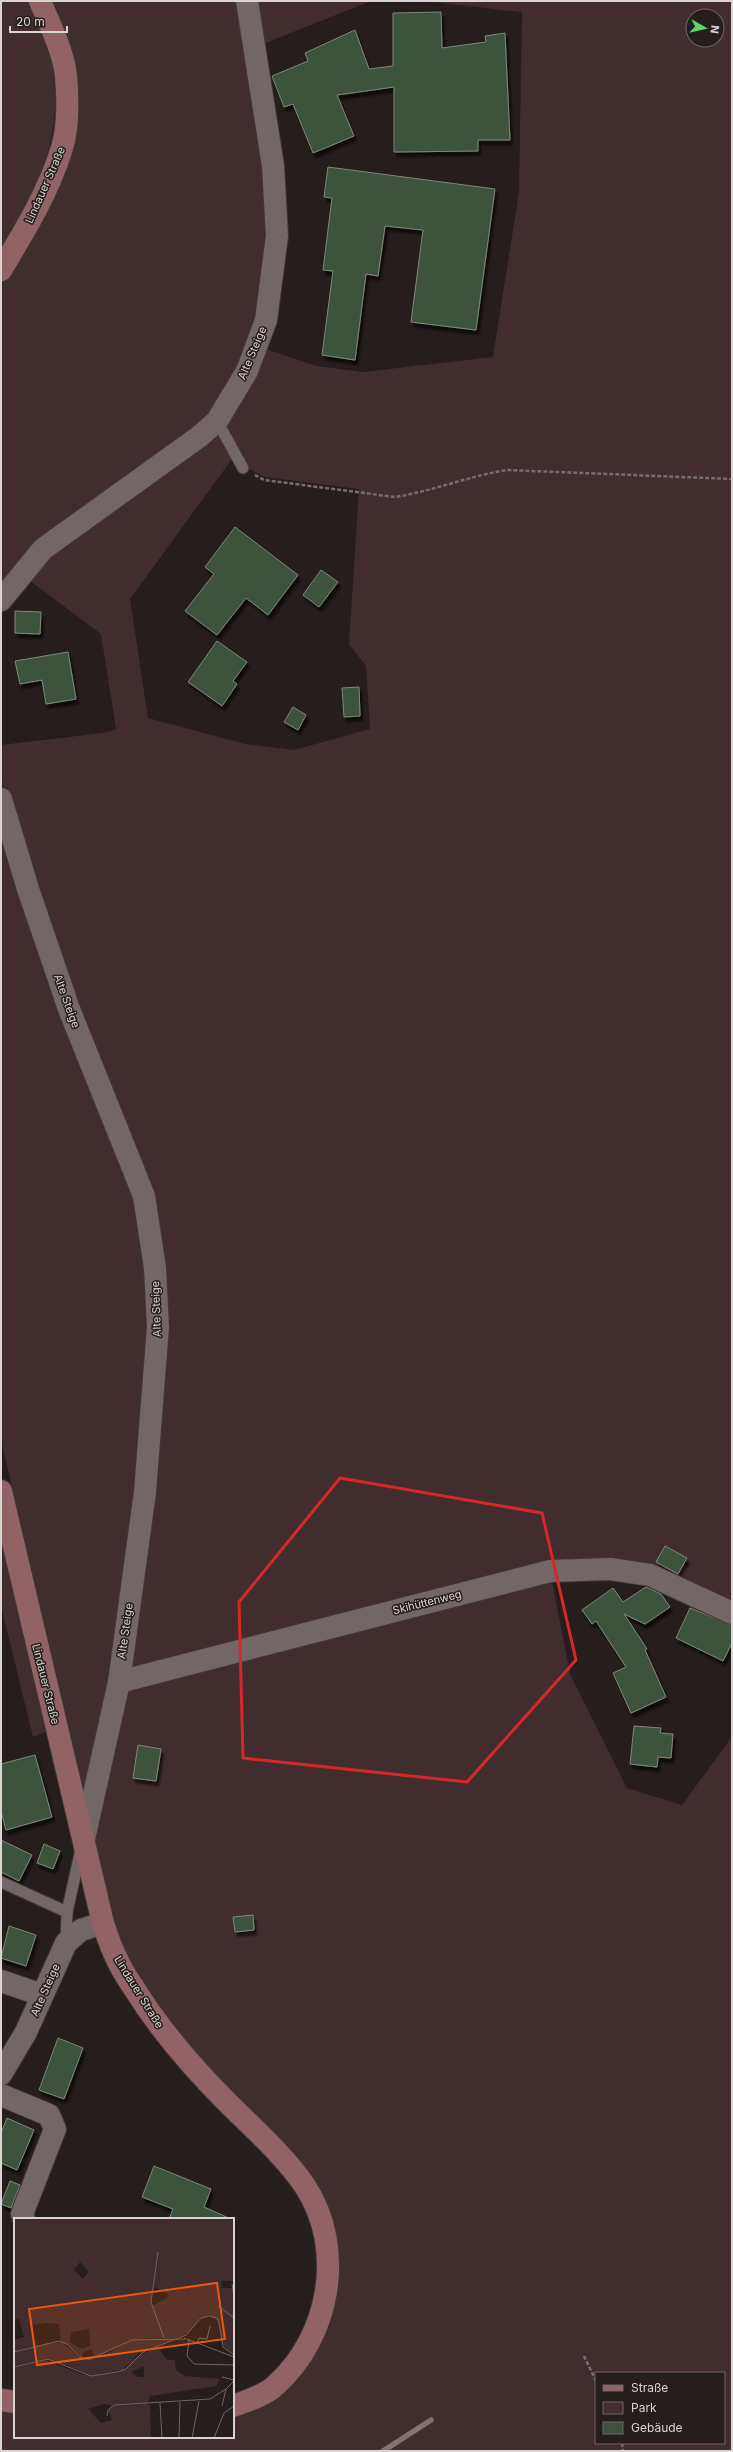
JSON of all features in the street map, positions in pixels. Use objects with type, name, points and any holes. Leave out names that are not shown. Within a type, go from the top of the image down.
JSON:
[{"type":"main road","name":"Lindauer Straße","points":[[1,270],[24,230],[49,181],[63,148],[68,112],[66,74],[56,40],[40,1]]},
{"type":"main road","name":"Lindauer Straße","points":[[1,1491],[103,1923],[117,1960],[155,2022],[198,2073],[280,2155],[306,2187],[321,2222],[329,2258],[326,2297],[316,2330],[300,2359],[275,2386],[234,2406]]},
{"type":"main road","points":[[1,2400],[14,2402]]},
{"type":"street","name":"Alte Steige","points":[[1,600],[43,549],[143,478],[200,436],[217,421],[247,371],[266,320],[277,236],[273,166],[263,114],[247,1]]},
{"type":"street","name":"Alte Steige","points":[[1,799],[28,889],[69,1009],[144,1196],[155,1268],[158,1327],[145,1484],[118,1682],[84,1839]]},
{"type":"street","name":"Skihüttenweg","points":[[118,1682],[550,1571],[610,1569],[650,1574],[732,1613]]},
{"type":"street","name":"Alte Steige","points":[[1,2074],[26,2032],[66,1943],[81,1930],[103,1923]]},
{"type":"street","points":[[1,1981],[42,1995]]},
{"type":"street","points":[[1,2095],[49,2115],[55,2128],[22,2214],[24,2218]]},
{"type":"lane","points":[[217,421],[243,468]]},
{"type":"lane","points":[[66,1943],[67,1912],[84,1839]]},
{"type":"lane","points":[[1,1882],[67,1912]]},
{"type":"path","points":[[243,468],[264,480],[395,497],[414,494],[485,474],[507,470],[732,479]]},
{"type":"path","points":[[584,2356],[595,2379]]},
{"type":"highlighted area","points":[[340,1478],[542,1513],[576,1660],[467,1782],[243,1758],[239,1602]]},
{"type":"green space","points":[[1,1],[31,1],[48,47],[54,77],[55,104],[53,130],[47,155],[27,203],[1,254]]},
{"type":"green space","points":[[53,1],[243,1],[268,166],[263,318],[213,416],[1,592],[1,285],[57,190],[73,151],[79,111],[77,72],[68,37]]},
{"type":"green space","points":[[252,1],[371,1],[258,46]]},
{"type":"green space","points":[[424,1],[732,1],[732,1617],[651,1578],[551,1575],[570,1674],[627,1788],[682,1805],[732,1737],[732,2451],[1,2451],[1,2408],[14,2410],[14,2438],[234,2438],[234,2412],[307,2364],[330,2220],[314,2179],[303,2164],[204,2066],[162,2016],[126,1956],[113,1919],[92,1834],[123,1685],[159,1268],[32,885],[1,779],[1,745],[103,733],[116,729],[101,634],[25,577],[216,429],[232,459],[130,599],[148,718],[245,744],[294,750],[370,729],[366,666],[349,644],[359,489],[264,477],[244,466],[221,422],[260,347],[316,366],[363,372],[493,357],[519,192],[522,12]]},
{"type":"green space","points":[[1,813],[139,1198],[152,1269],[140,1492],[87,1804],[1,1440]]},
{"type":"green space","points":[[1,1529],[51,1730],[33,1737],[1,1606]]},
{"type":"building","points":[[441,12],[442,48],[486,42],[485,36],[505,33],[510,140],[478,140],[478,151],[394,152],[394,87],[337,95],[354,136],[313,153],[293,104],[284,107],[272,76],[308,61],[305,53],[355,30],[369,69],[393,66],[393,13]]},
{"type":"building","points":[[328,167],[495,189],[476,330],[411,322],[423,230],[385,226],[378,276],[366,274],[355,360],[322,355],[333,271],[323,270],[332,198],[324,197]]},
{"type":"building","points":[[235,527],[298,575],[268,615],[246,598],[217,635],[185,611],[214,574],[205,567]]},
{"type":"building","points":[[321,570],[338,582],[319,607],[303,595]]},
{"type":"building","points":[[15,611],[41,612],[40,634],[15,633]]},
{"type":"building","points":[[217,641],[247,662],[233,681],[237,684],[222,706],[188,682]]},
{"type":"building","points":[[68,652],[76,699],[46,704],[42,680],[20,684],[15,661]]},
{"type":"building","points":[[359,687],[360,716],[344,717],[342,688]]},
{"type":"building","points":[[293,707],[306,715],[298,730],[284,722]]},
{"type":"building","points":[[665,1546],[687,1558],[678,1574],[656,1562]]},
{"type":"building","points":[[646,1587],[661,1594],[670,1607],[645,1624],[624,1614],[647,1649],[645,1650],[666,1697],[631,1713],[613,1673],[626,1667],[596,1621],[592,1624],[582,1610],[613,1588],[623,1602]]},
{"type":"building","points":[[690,1608],[732,1625],[732,1643],[723,1661],[676,1638]]},
{"type":"building","points":[[634,1726],[661,1728],[660,1733],[673,1734],[671,1758],[658,1757],[657,1767],[630,1764]]},
{"type":"building","points":[[138,1745],[161,1749],[156,1781],[133,1778]]},
{"type":"building","points":[[35,1755],[52,1817],[6,1830],[1,1811],[1,1764]]},
{"type":"building","points":[[1,1840],[32,1855],[19,1881],[1,1872]]},
{"type":"building","points":[[44,1844],[60,1851],[53,1869],[37,1863]]},
{"type":"building","points":[[253,1915],[254,1930],[235,1932],[233,1917]]},
{"type":"building","points":[[9,1926],[36,1935],[26,1966],[1,1958]]},
{"type":"building","points":[[58,2038],[83,2048],[64,2099],[39,2090]]},
{"type":"building","points":[[7,2118],[34,2130],[17,2170],[1,2163],[1,2133]]},
{"type":"building","points":[[154,2166],[211,2189],[204,2207],[229,2218],[169,2218],[173,2209],[142,2197]]},
{"type":"building","points":[[10,2181],[20,2185],[11,2208],[1,2204]]},
{"type":"waterway","points":[[383,2451],[431,2420]]}]
